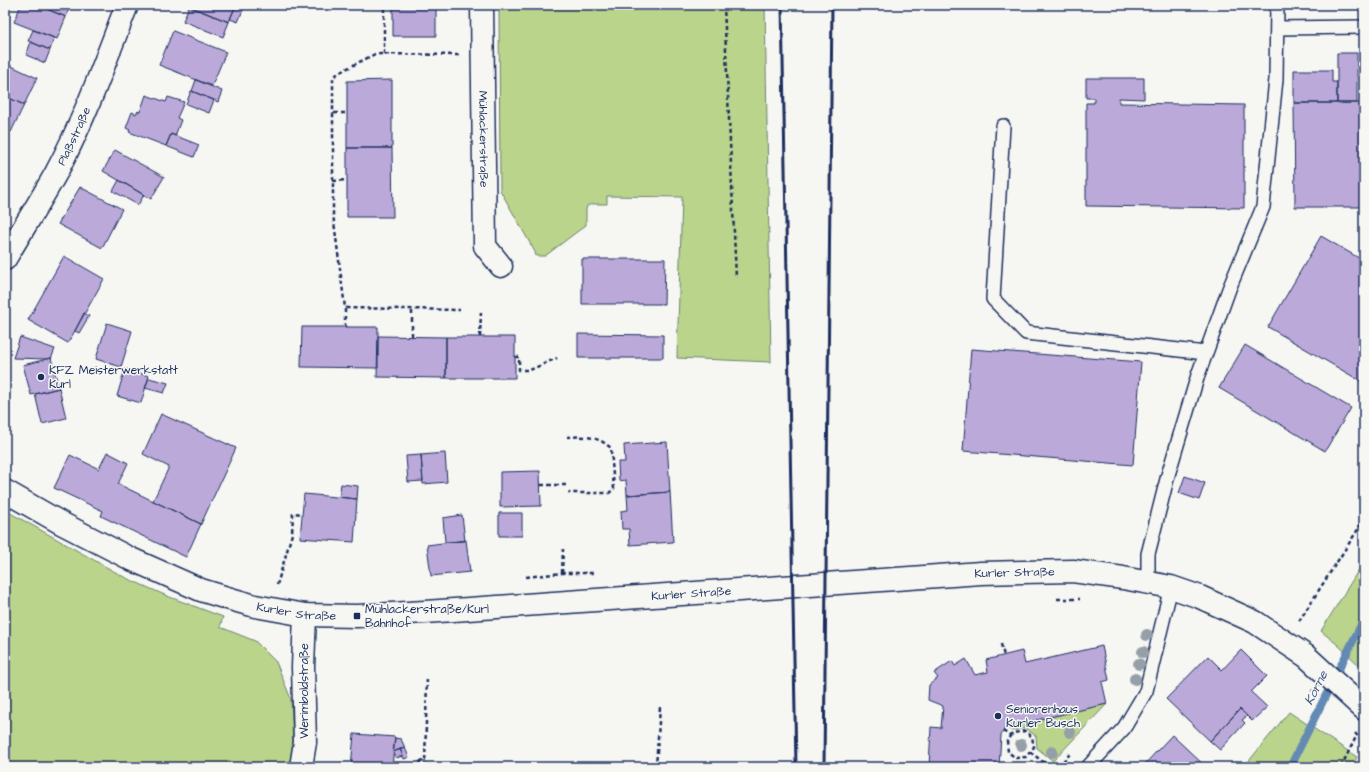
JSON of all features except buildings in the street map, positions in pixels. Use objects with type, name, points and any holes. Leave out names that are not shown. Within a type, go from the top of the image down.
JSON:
[{"type":"main road","name":"Plaßstraße","points":[[5,259],[56,172],[75,134],[91,98],[127,5]]},
{"type":"main road","name":"Mühlackerstraße","points":[[482,5],[485,246],[501,266]]},
{"type":"main road","name":"Kurler Straße","points":[[5,491],[60,523],[130,559],[201,590],[255,606],[305,615],[357,616],[425,612],[980,573],[1073,571],[1148,582],[1171,587],[1200,597],[1255,622],[1306,656],[1363,709]]},
{"type":"main road","name":"Werimboldstraße","points":[[301,767],[305,742],[303,667],[305,615]]},
{"type":"lane","points":[[1148,582],[1148,554],[1168,475],[1198,375],[1228,289],[1263,207],[1276,79],[1277,5]]},
{"type":"lane","points":[[1277,28],[1364,27]]},
{"type":"lane","points":[[1003,126],[993,299],[1026,333],[1206,353]]},
{"type":"lane","points":[[1088,767],[1124,728],[1146,691],[1171,587]]},
{"type":"path","points":[[384,5],[384,54]]},
{"type":"path","points":[[724,5],[736,278]]},
{"type":"path","points":[[345,327],[345,308],[333,214],[334,78],[338,73],[375,54],[461,55]]},
{"type":"path","points":[[334,113],[347,113]]},
{"type":"path","points":[[333,181],[347,180]]},
{"type":"path","points":[[345,308],[460,310]]},
{"type":"path","points":[[412,309],[412,336]]},
{"type":"path","points":[[480,337],[481,311]]},
{"type":"path","points":[[515,357],[519,357],[519,370],[530,370],[557,358]]},
{"type":"path","points":[[567,437],[592,437],[605,443],[611,448],[614,490],[609,493],[568,493]]},
{"type":"path","points":[[613,472],[618,471]]},
{"type":"path","points":[[541,485],[568,485]]},
{"type":"path","points":[[276,587],[292,534],[294,513],[302,514]]},
{"type":"path","points":[[1285,642],[1364,520]]},
{"type":"path","points":[[562,574],[563,549]]},
{"type":"path","points":[[1001,644],[1004,656]]},
{"type":"path","points":[[425,767],[427,676]]},
{"type":"path","points":[[656,767],[660,707]]},
{"type":"path","points":[[1352,729],[1364,743]]},
{"type":"path","points":[[1003,731],[1010,736]]},
{"type":"path","points":[[1025,731],[1032,737],[1034,747],[1026,757],[1016,758],[1008,752],[1007,741],[1010,736],[1014,733],[1025,731]]},
{"type":"path","points":[[1341,767],[1357,735]]},
{"type":"path","points":[[1058,767],[1074,750]]},
{"type":"path","points":[[1030,752],[1050,767]]},
{"type":"path","points":[[414,767],[425,758]]},
{"type":"path","points":[[1041,767],[1043,762]]},
{"type":"green space","points":[[499,5],[765,5],[771,362],[677,358],[682,197],[607,196],[607,204],[592,204],[587,206],[586,225],[545,256],[536,256],[500,190]]},
{"type":"green space","points":[[5,510],[124,577],[167,596],[223,617],[220,627],[255,641],[276,662],[291,699],[293,745],[289,767],[5,767]]},
{"type":"green space","points":[[1364,561],[1364,670],[1321,631]]},
{"type":"green space","points":[[1107,704],[1053,761],[1037,748],[1036,736],[1025,728],[1012,731],[1006,727]]},
{"type":"green space","points":[[1289,712],[1357,757],[1352,767],[1244,767]]},
{"type":"waterway","name":"Körne","points":[[1290,767],[1364,619]]},
{"type":"railway","points":[[782,5],[796,767]]},
{"type":"railway","points":[[824,767],[832,5]]},
{"type":"place","name":"KFZ Meisterwerkstatt Kurl","points":[[41,377]]},
{"type":"place","name":"Mühlackerstraße/Kurl Bahnhof","points":[[357,616]]},
{"type":"place","name":"Seniorenhaus Kurler Busch","points":[[998,716]]}]
